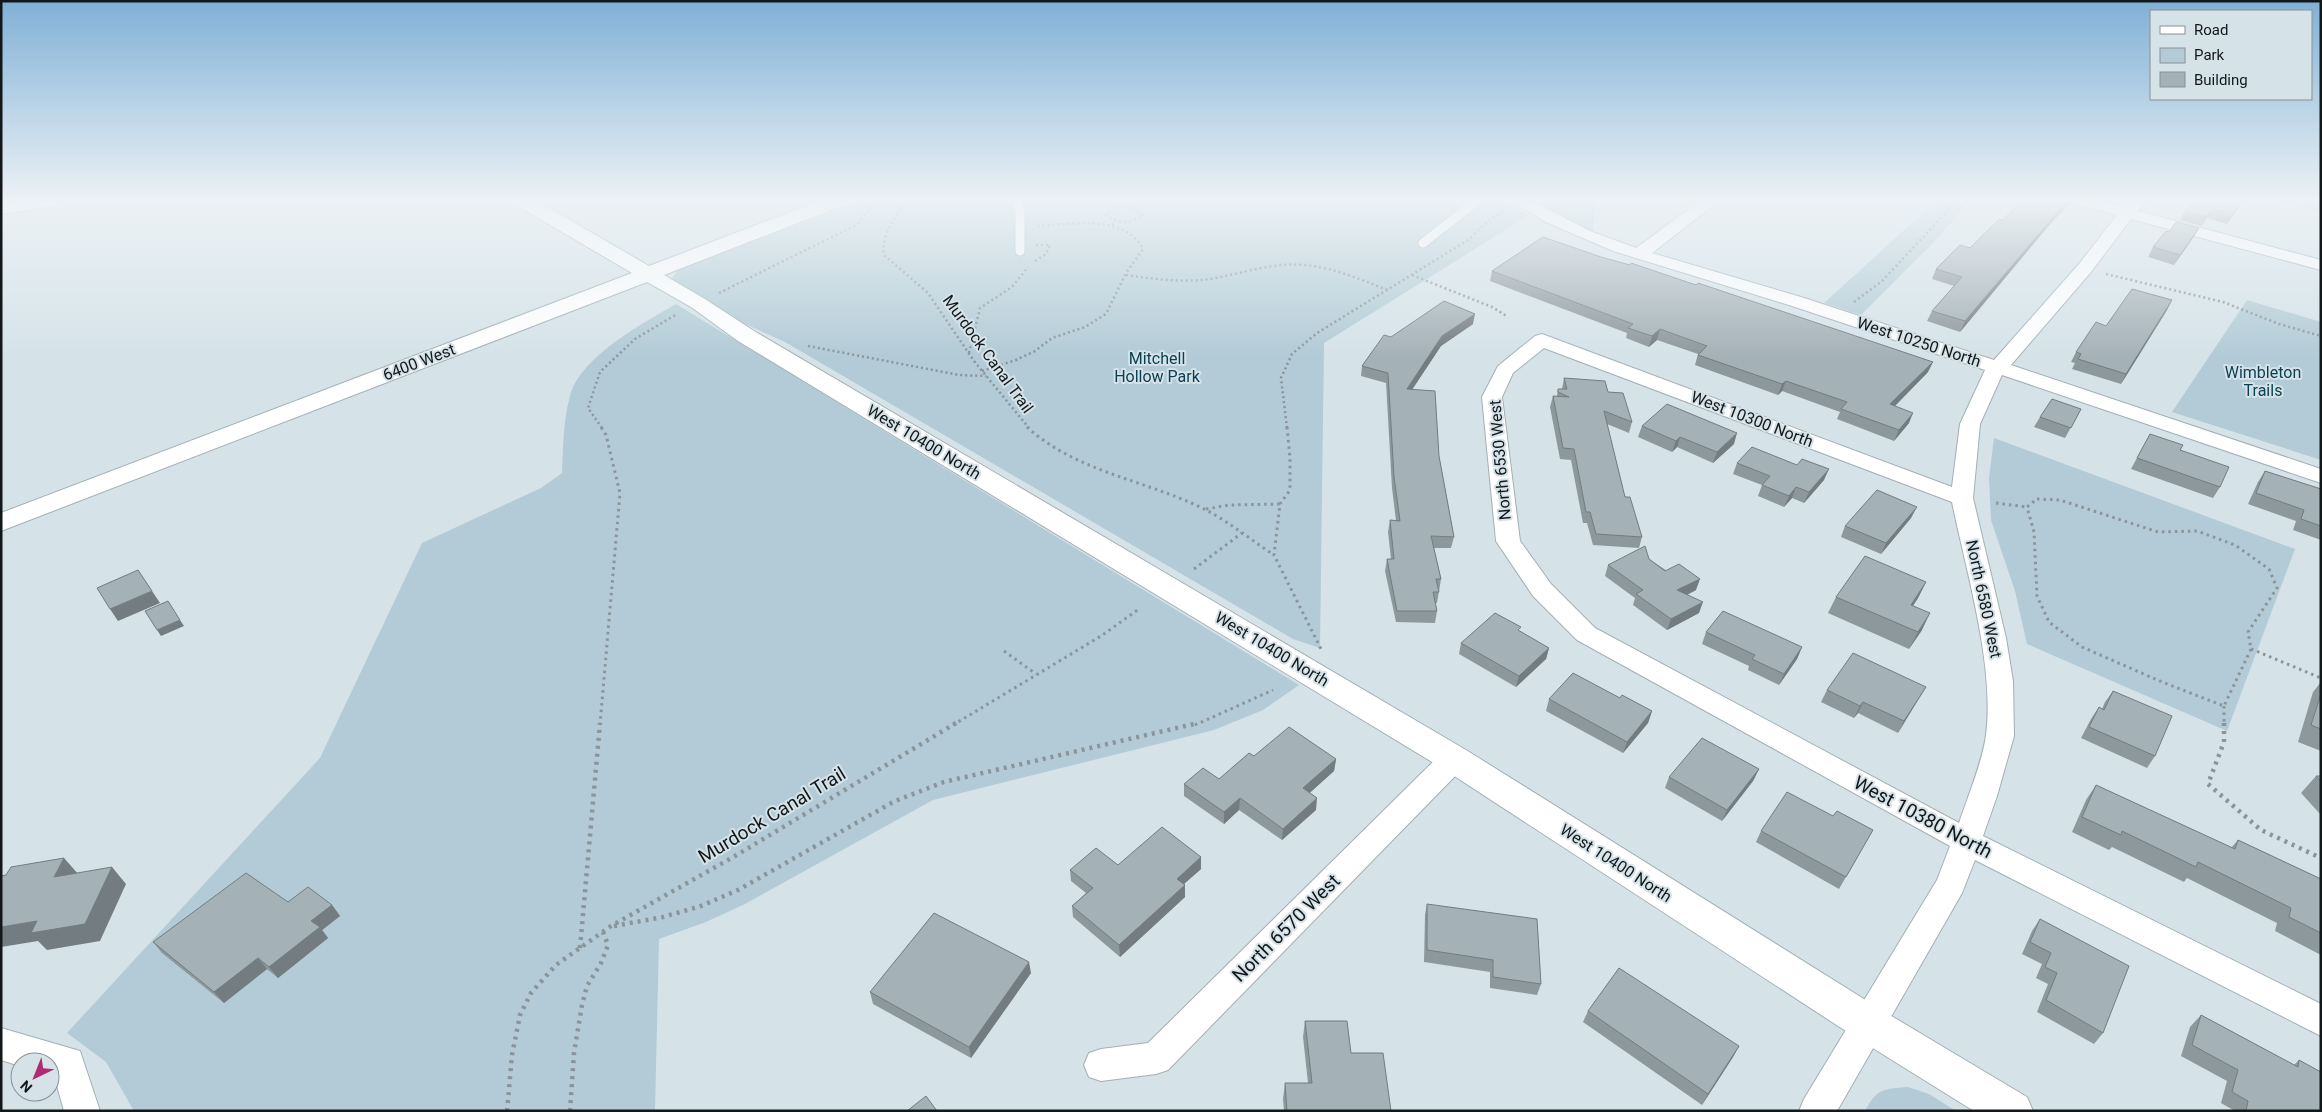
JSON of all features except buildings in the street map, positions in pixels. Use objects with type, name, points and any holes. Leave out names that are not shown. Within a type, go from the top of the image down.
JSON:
[{"type":"street","name":"West 10400 North","points":[[612,253],[1454,759],[1869,1024],[2012,1111]]},
{"type":"street","name":"6400 West","points":[[1,523],[703,253]]},
{"type":"street","name":"West 10250 North","points":[[1636,253],[1997,367],[2321,476]]},
{"type":"street","name":"North 6580 West","points":[[1817,1111],[1951,884],[1982,796],[2000,736],[2000,681],[1993,638],[1962,498],[1970,424],[1990,378],[1997,367],[2008,358],[2097,253]]},
{"type":"street","points":[[2282,253],[2321,265]]},
{"type":"street","name":"West 10300 North","points":[[1542,340],[1962,498]]},
{"type":"street","name":"North 6530 West","points":[[1542,340],[1505,370],[1492,397],[1508,541],[1542,590]]},
{"type":"street","name":"West 10380 North","points":[[1542,590],[1586,634],[1966,841],[2321,1021]]},
{"type":"street","name":"North 6570 West","points":[[1101,1065],[1156,1058],[1454,759]]},
{"type":"street","points":[[1,1044],[68,1063],[82,1111]]},
{"type":"path","points":[[580,948],[620,493],[606,435],[588,408],[600,372],[635,339],[698,303],[799,253]]},
{"type":"path","name":"Murdock Canal Trail","points":[[883,253],[928,293],[969,354],[1021,421],[1036,435],[1083,462],[1204,509],[1274,555]]},
{"type":"path","points":[[969,354],[980,308],[1006,293],[1020,281],[1028,266],[1046,253]]},
{"type":"path","points":[[982,371],[1016,360],[1035,351],[1052,338],[1085,327],[1106,314],[1126,275],[1142,253]]},
{"type":"path","points":[[1327,656],[1320,648],[1274,555],[1280,504],[1290,490],[1290,458],[1281,378],[1292,354],[1317,333],[1447,253]]},
{"type":"path","points":[[1837,315],[1882,281],[1908,253]]},
{"type":"path","points":[[1126,275],[1184,282],[1287,264],[1305,265],[1345,275],[1388,290]]},
{"type":"path","points":[[2105,274],[2223,302],[2280,324],[2321,336]]},
{"type":"path","points":[[1412,275],[1492,307],[1508,317]]},
{"type":"path","points":[[804,346],[959,375],[987,376]]},
{"type":"path","points":[[1996,503],[2026,507],[2036,499],[2060,500],[2158,532],[2196,531],[2235,545],[2269,569],[2277,588],[2248,632],[2251,649],[2224,706],[2224,742],[2208,784],[2261,830],[2321,858]]},
{"type":"path","points":[[1204,509],[1229,505],[1280,504]]},
{"type":"path","points":[[2026,507],[2034,532],[2037,596],[2049,622],[2082,647],[2162,682],[2224,706]]},
{"type":"path","points":[[1194,569],[1242,533]]},
{"type":"path","name":"Murdock Canal Trail","points":[[507,1111],[512,1056],[520,1015],[530,993],[556,965],[611,926],[735,856],[1101,636],[1139,609]]},
{"type":"path","points":[[2251,649],[2321,678]]},
{"type":"path","points":[[1004,651],[1036,674]]},
{"type":"path","points":[[611,926],[663,917],[701,906],[738,890],[918,791],[944,782],[1194,725],[1220,715],[1272,690]]},
{"type":"path","points":[[570,1111],[574,1053],[582,1005],[587,986],[601,963],[608,945],[603,932]]},
{"type":"green space","name":"Mitchell Hollow Park","points":[[723,253],[1469,253],[1324,343],[1320,648],[1293,639],[785,342],[734,319],[670,281],[678,270]]},
{"type":"green space","points":[[1879,253],[1923,253],[1861,315],[1824,303]]},
{"type":"green space","name":"Wimbleton Trails","points":[[2247,300],[2321,322],[2321,460],[2172,412]]},
{"type":"green space","points":[[676,304],[1299,685],[1263,710],[1214,730],[933,800],[743,905],[706,922],[659,939],[655,1111],[134,1111],[106,1062],[67,1033],[320,758],[422,543],[541,488],[562,473],[566,415],[570,396],[576,382],[586,368],[614,342]]},
{"type":"green space","points":[[1994,438],[2295,549],[2227,731],[2027,644],[2015,591],[1991,520],[1989,478]]},
{"type":"green space","points":[[1908,1087],[1929,1094],[1956,1111],[1865,1111],[1873,1098],[1882,1091]]}]
